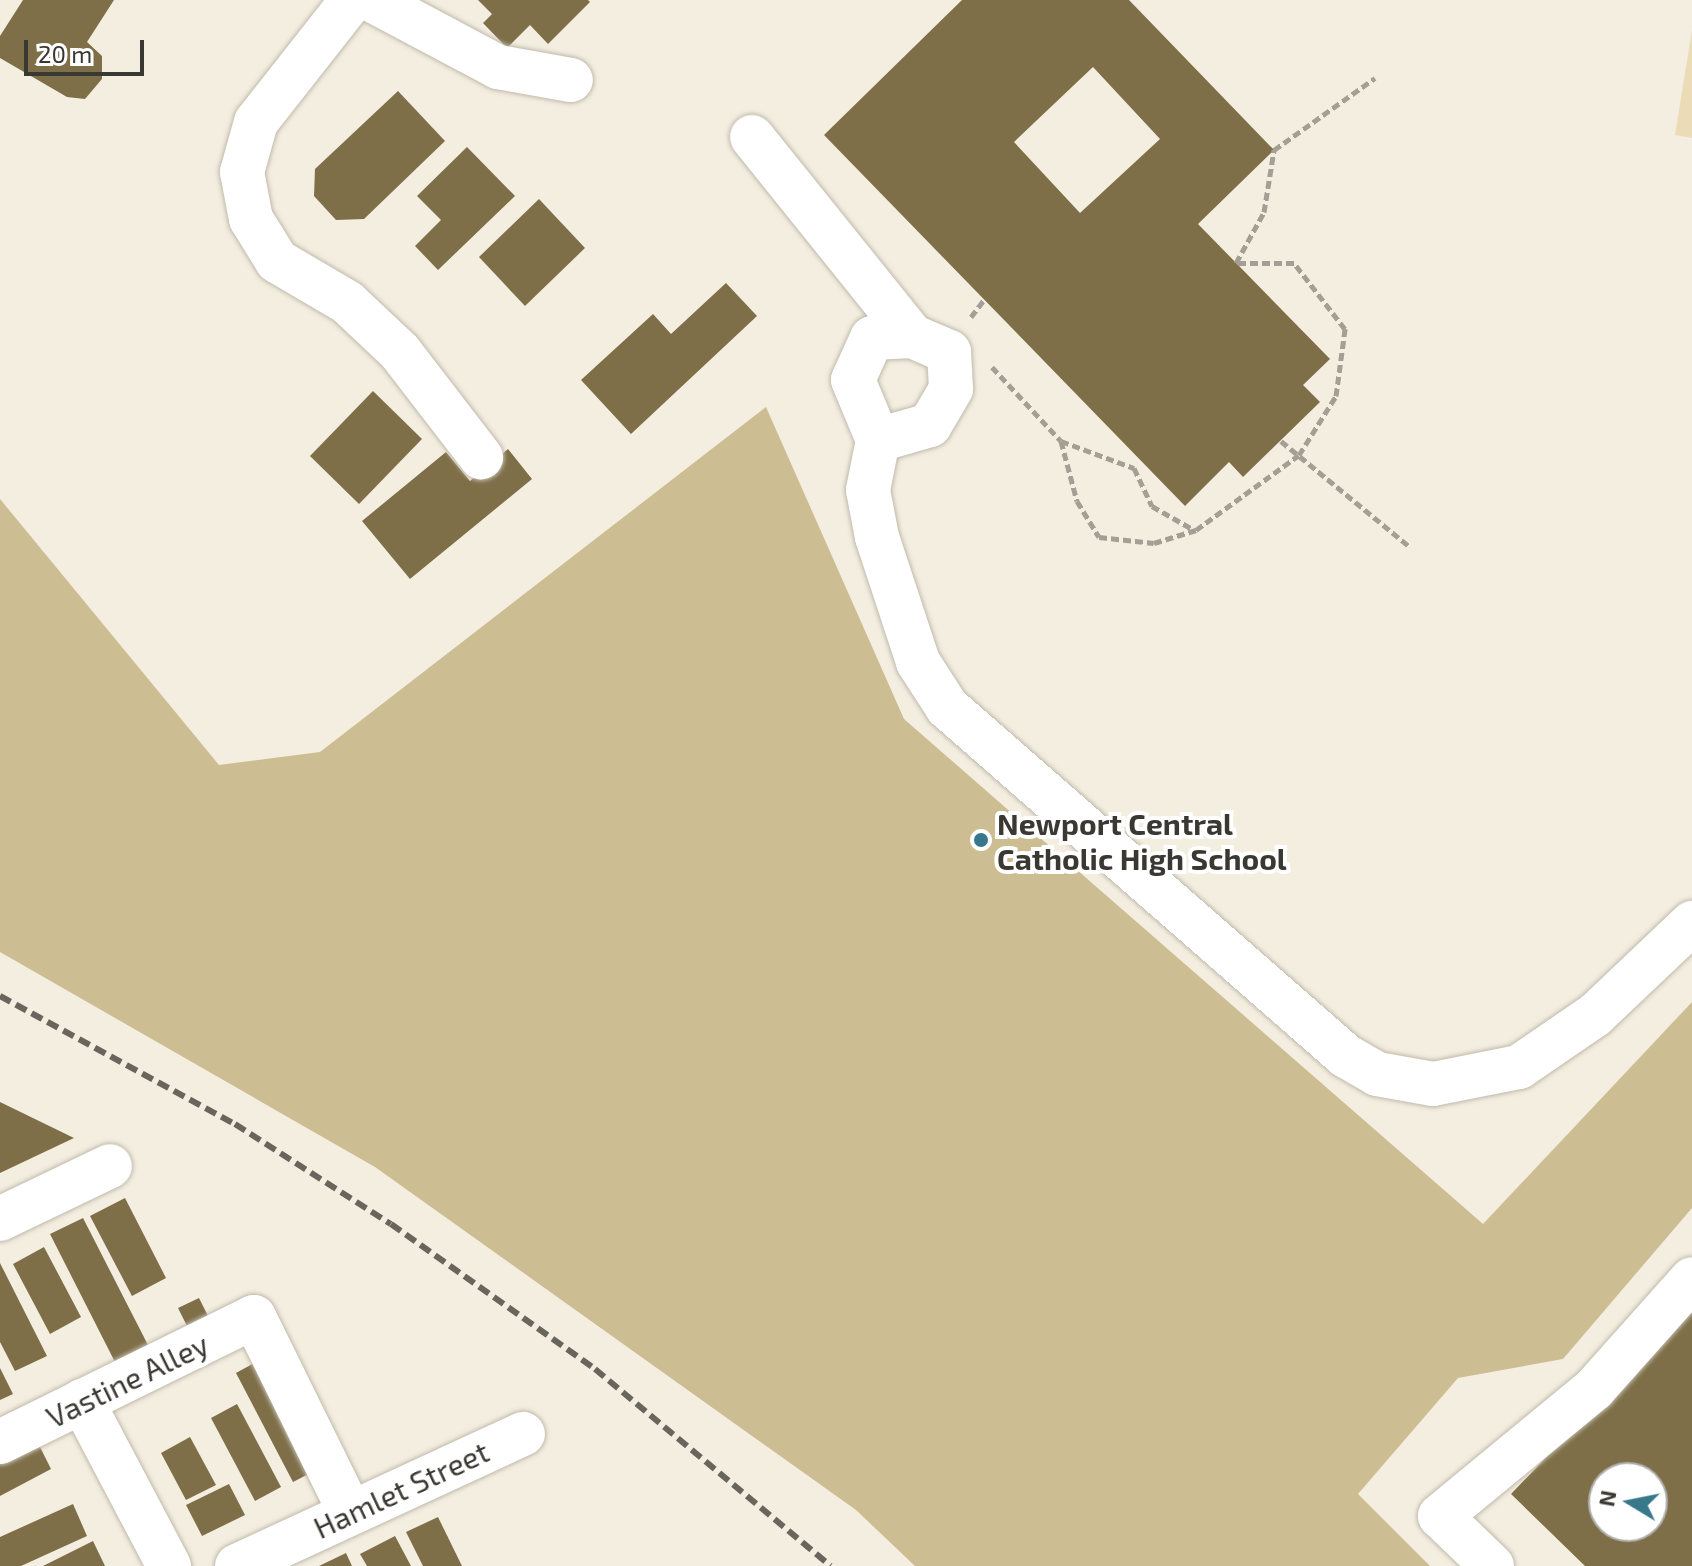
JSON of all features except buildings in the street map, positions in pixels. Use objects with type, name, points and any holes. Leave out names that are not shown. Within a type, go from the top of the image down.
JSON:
[{"type":"street","points":[[352,0],[256,122],[242,172],[251,219],[277,261],[347,302],[400,352],[481,457]]},
{"type":"street","points":[[372,0],[498,67],[571,80]]},
{"type":"street","points":[[752,137],[912,336]]},
{"type":"street","points":[[878,440],[930,425],[951,389],[949,352],[912,336],[872,338],[853,380],[878,440],[868,490],[877,537],[918,662],[947,707],[1346,1056],[1377,1074],[1433,1084],[1519,1067],[1595,1015],[1692,923]]},
{"type":"street","points":[[0,1219],[110,1166]]},
{"type":"street","points":[[1492,1566],[1440,1516],[1594,1389],[1692,1279]]},
{"type":"street","name":"Vastine Alley","points":[[0,1442],[254,1317],[350,1512]]},
{"type":"street","points":[[82,1401],[169,1566]]},
{"type":"street","name":"Hamlet Street","points":[[237,1566],[523,1434]]},
{"type":"path","points":[[1061,441],[1077,501],[1099,537],[1154,543],[1196,530],[1299,455],[1336,396],[1345,329],[1294,263],[1236,263],[1264,212],[1274,150],[1375,78]]},
{"type":"path","points":[[980,354],[1061,441],[1134,468],[1152,506],[1196,530]]},
{"type":"path","points":[[1281,441],[1409,546]]},
{"type":"shaded area","points":[[1692,30],[1692,138],[1675,135]]},
{"type":"shaded area","points":[[766,407],[904,719],[1483,1224],[1692,1002],[1692,1208],[1563,1359],[1458,1378],[1358,1494],[1430,1566],[915,1566],[856,1510],[375,1167],[0,952],[0,499],[219,765],[320,752]]},
{"type":"railway","points":[[0,996],[235,1124],[391,1224],[595,1369],[831,1566]]},
{"type":"place","name":"Newport Central Catholic High School","points":[[981,840]]}]
